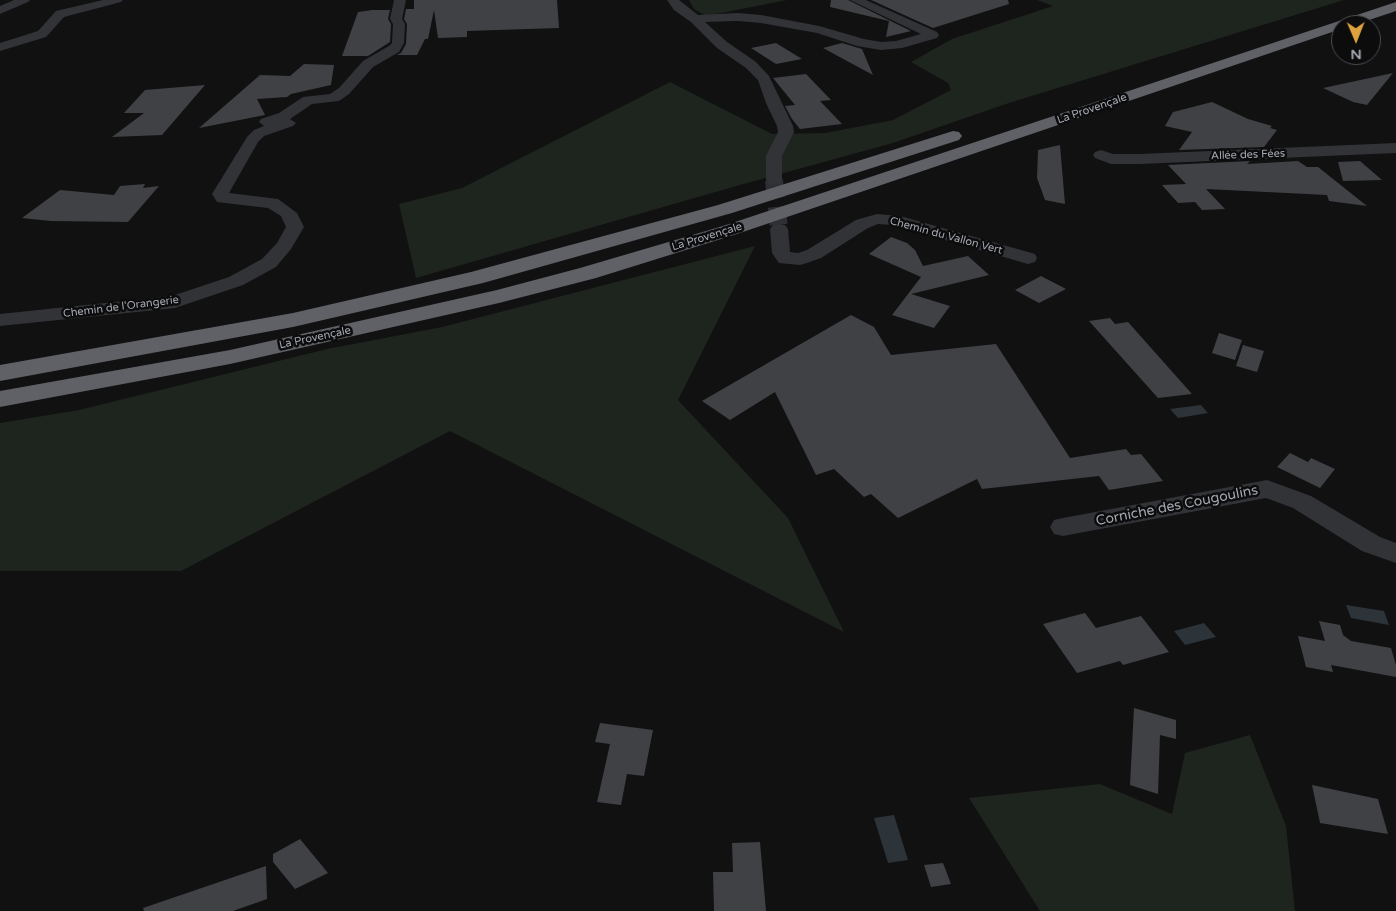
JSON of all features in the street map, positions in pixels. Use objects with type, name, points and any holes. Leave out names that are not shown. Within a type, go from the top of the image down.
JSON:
[{"type":"highway","name":"La Provençale","points":[[0,373],[302,318],[466,280],[589,248],[725,210],[1370,0]]},
{"type":"highway","name":"La Provençale","points":[[0,399],[230,357],[499,296],[588,272],[778,214],[1396,6]]},
{"type":"street","points":[[0,10],[24,0]]},
{"type":"street","points":[[0,47],[24,42],[42,34],[60,14],[117,0]]},
{"type":"street","points":[[240,130],[284,116],[308,100],[334,98],[344,91],[368,64],[394,49],[398,42],[398,24],[396,19],[400,0]]},
{"type":"street","points":[[673,0],[678,7],[695,19],[722,45],[751,65],[764,79],[786,132],[774,156],[774,180]]},
{"type":"street","points":[[695,19],[738,17],[761,19],[819,30],[862,44],[881,46],[898,45],[933,35],[856,0]]},
{"type":"street","name":"Chemin de l'Orangerie","points":[[0,320],[175,302],[236,281],[269,263],[285,245],[295,227],[288,213],[272,203],[224,198],[220,194],[252,140],[259,133],[288,123]]},
{"type":"street","name":"Allée des Fées","points":[[1101,155],[1111,159],[1140,159],[1396,148]]},
{"type":"street","name":"Chemin du Vallon Vert","points":[[780,229],[781,253],[786,259],[800,259],[814,254],[862,224],[877,219],[894,220],[1028,258]]},
{"type":"street","name":"Corniche des Cougoulins","points":[[1063,527],[1267,489],[1302,502],[1372,544],[1396,553]]},
{"type":"shaded area","points":[[689,0],[787,0],[706,16],[694,9]]},
{"type":"shaded area","points":[[1037,0],[1344,0],[1009,103],[893,143],[416,278],[399,204],[462,188],[670,82],[772,134],[825,133],[893,120],[951,90],[948,83],[911,62],[952,39],[1053,6]]},
{"type":"shaded area","points":[[755,246],[678,400],[788,518],[844,632],[450,431],[181,571],[0,571],[0,423],[79,410],[327,349],[442,327]]},
{"type":"shaded area","points":[[1201,405],[1208,413],[1178,418],[1170,409]]},
{"type":"shaded area","points":[[1346,605],[1384,611],[1389,625],[1351,618]]},
{"type":"shaded area","points":[[1204,623],[1216,637],[1185,645],[1174,631]]},
{"type":"shaded area","points":[[1250,735],[1286,826],[1295,911],[1040,911],[969,798],[1100,784],[1172,814],[1185,753]]},
{"type":"shaded area","points":[[894,815],[908,860],[888,863],[874,818]]},
{"type":"building","points":[[414,0],[557,0],[559,28],[467,31],[467,37],[438,38],[434,10],[428,39],[425,39],[417,55],[397,55],[401,53],[406,44],[407,24],[404,19],[406,9],[414,9]]},
{"type":"building","points":[[831,0],[848,0],[911,31],[886,37],[889,21],[830,7]]},
{"type":"building","points":[[871,0],[1008,0],[1009,4],[933,28]]},
{"type":"building","points":[[390,10],[388,19],[391,24],[390,42],[368,56],[342,56],[358,12]]},
{"type":"building","points":[[776,43],[802,59],[776,64],[751,48]]},
{"type":"building","points":[[842,43],[862,49],[873,75],[823,48]]},
{"type":"building","points":[[304,64],[334,65],[331,85],[291,94],[287,97],[257,99],[265,115],[199,128],[260,75],[290,76]]},
{"type":"building","points":[[1393,73],[1367,105],[1353,102],[1323,88]]},
{"type":"building","points":[[806,74],[831,100],[820,101],[842,124],[800,129],[792,119],[785,106],[795,105],[773,78]]},
{"type":"building","points":[[205,85],[162,135],[112,137],[144,113],[124,113],[145,90]]},
{"type":"building","points":[[1212,102],[1248,119],[1272,126],[1270,128],[1277,130],[1264,147],[1179,150],[1192,132],[1165,126],[1173,112]]},
{"type":"building","points":[[1060,145],[1065,204],[1045,200],[1037,178],[1038,150]]},
{"type":"building","points":[[1250,161],[1247,164],[1298,161],[1307,167],[1318,167],[1367,206],[1329,201],[1327,195],[1206,189],[1225,209],[1202,210],[1195,202],[1178,203],[1162,185],[1186,184],[1168,165]]},
{"type":"building","points":[[1360,161],[1382,180],[1343,181],[1338,162]]},
{"type":"building","points":[[145,184],[143,188],[159,186],[128,222],[51,221],[22,218],[60,190],[114,195],[120,186]]},
{"type":"building","points":[[891,237],[907,243],[915,250],[923,266],[968,256],[989,275],[911,294],[950,306],[934,328],[892,315],[921,277],[869,254]]},
{"type":"building","points":[[1041,276],[1066,289],[1039,303],[1015,290]]},
{"type":"building","points":[[851,315],[874,327],[891,355],[996,344],[1070,458],[1126,449],[1131,455],[1141,454],[1163,481],[1109,490],[1099,476],[982,489],[977,479],[898,518],[871,494],[864,497],[834,469],[816,475],[775,392],[730,420],[702,401]]},
{"type":"building","points":[[1110,318],[1115,324],[1128,322],[1192,394],[1158,398],[1089,321]]},
{"type":"building","points":[[1219,333],[1242,340],[1235,360],[1212,353]]},
{"type":"building","points":[[1243,345],[1264,351],[1257,372],[1236,366]]},
{"type":"building","points":[[1290,453],[1308,462],[1311,458],[1335,469],[1320,488],[1277,467]]},
{"type":"building","points":[[1085,613],[1096,628],[1141,616],[1169,652],[1123,665],[1120,661],[1077,673],[1043,624]]},
{"type":"building","points":[[1319,621],[1340,625],[1343,635],[1351,641],[1391,648],[1396,665],[1396,677],[1331,665],[1333,672],[1306,667],[1298,636],[1325,641]]},
{"type":"building","points":[[1134,708],[1176,720],[1176,739],[1160,735],[1158,794],[1130,785]]},
{"type":"building","points":[[600,723],[653,730],[644,776],[627,774],[621,805],[597,802],[610,744],[595,742]]},
{"type":"building","points":[[1312,785],[1378,799],[1388,834],[1320,823]]},
{"type":"building","points":[[300,839],[328,873],[295,889],[273,862],[273,854]]},
{"type":"building","points":[[760,842],[766,911],[714,911],[713,872],[733,872],[732,843]]},
{"type":"building","points":[[943,863],[951,884],[931,887],[924,865]]},
{"type":"building","points":[[266,866],[267,899],[233,911],[144,911],[143,908]]},
{"type":"tunnel","points":[[774,180],[779,229]]}]
